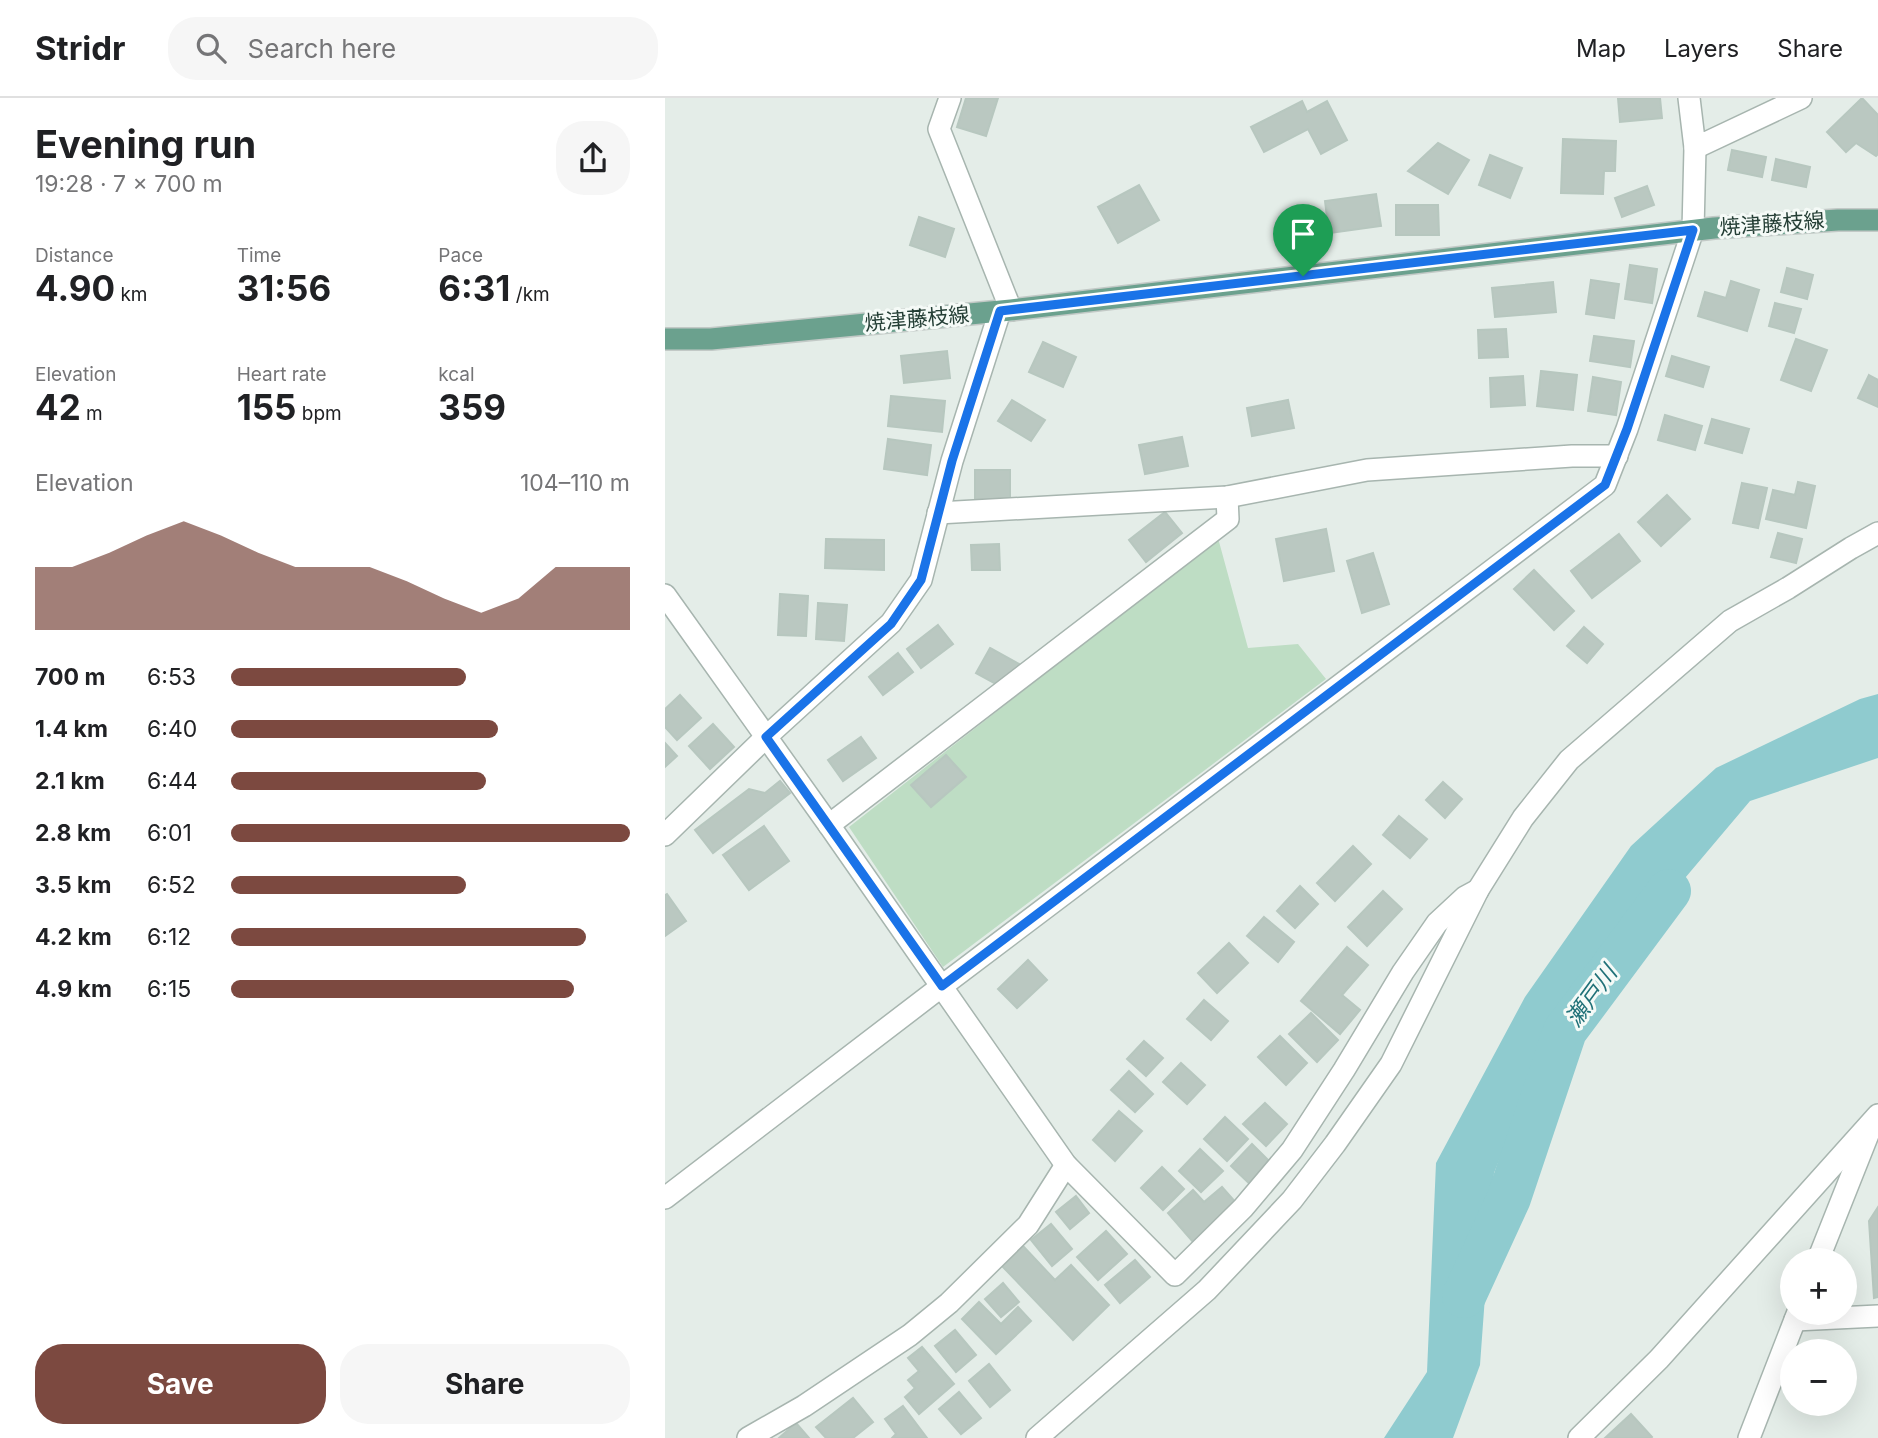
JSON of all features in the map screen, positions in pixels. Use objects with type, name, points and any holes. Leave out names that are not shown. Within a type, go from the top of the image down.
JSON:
[{"type":"main road","name":"焼津藤枝線","points":[[665,339],[711,339],[1006,311],[1704,229],[1837,219],[1878,220]]},
{"type":"street","points":[[665,835],[766,737],[891,624],[921,580],[952,461],[1006,311],[939,130],[950,98]]},
{"type":"street","points":[[665,1198],[1605,485],[1704,229],[1689,98]]},
{"type":"street","points":[[1695,148],[1801,98]]},
{"type":"street","points":[[939,513],[1227,497],[1367,470],[1572,456],[1618,456]]},
{"type":"street","points":[[829,825],[1228,519],[1227,497]]},
{"type":"street","points":[[1037,1438],[1207,1290],[1292,1200],[1391,1064],[1478,890],[1523,818],[1569,760],[1730,621],[1878,533]]},
{"type":"street","points":[[665,595],[1066,1165],[1175,1275],[1243,1208],[1292,1150],[1403,972],[1437,923],[1465,897],[1478,890]]},
{"type":"street","points":[[1823,1248],[1876,1117]]},
{"type":"street","points":[[1580,1438],[1659,1359],[1876,1117]]},
{"type":"street","points":[[748,1438],[804,1406],[910,1335],[949,1303],[1028,1225],[1066,1165]]},
{"type":"street","points":[[1857,1316],[1878,1316]]},
{"type":"street","points":[[1749,1438],[1793,1325]]},
{"type":"green space","points":[[1218,538],[1248,648],[1298,644],[1326,679],[943,967],[849,827]]},
{"type":"water","points":[[1878,694],[1878,758],[1750,801],[1545,1044],[1494,1173],[1480,1365],[1453,1438],[1384,1438],[1427,1372],[1436,1163],[1525,997],[1631,846],[1716,768],[1860,699]]},
{"type":"building","points":[[966,98],[998,98],[986,136],[957,127]]},
{"type":"building","points":[[1618,98],[1660,98],[1662,118],[1620,122]]},
{"type":"building","points":[[1862,98],[1878,115],[1876,156],[1856,143],[1846,152],[1827,132]]},
{"type":"building","points":[[1302,101],[1307,112],[1327,101],[1347,140],[1321,154],[1308,129],[1264,152],[1251,127]]},
{"type":"building","points":[[1563,139],[1616,141],[1615,171],[1604,171],[1603,194],[1561,193]]},
{"type":"building","points":[[1438,143],[1469,160],[1448,194],[1408,171]]},
{"type":"building","points":[[1732,150],[1766,157],[1762,177],[1728,170]]},
{"type":"building","points":[[1490,155],[1522,168],[1510,198],[1479,185]]},
{"type":"building","points":[[1776,159],[1810,167],[1806,187],[1772,180]]},
{"type":"building","points":[[1139,185],[1159,220],[1118,243],[1098,207]]},
{"type":"building","points":[[1647,186],[1654,205],[1622,217],[1615,198]]},
{"type":"building","points":[[1376,194],[1381,226],[1329,233],[1325,201]]},
{"type":"building","points":[[1396,205],[1438,205],[1439,235],[1396,235]]},
{"type":"building","points":[[919,217],[954,229],[945,257],[910,245]]},
{"type":"building","points":[[1630,265],[1657,269],[1652,303],[1625,299]]},
{"type":"building","points":[[1787,268],[1813,275],[1807,299],[1781,292]]},
{"type":"building","points":[[1591,280],[1619,284],[1614,318],[1586,314]]},
{"type":"building","points":[[1731,281],[1759,290],[1747,331],[1698,316],[1705,292],[1726,298]]},
{"type":"building","points":[[1553,282],[1556,312],[1495,317],[1492,288]]},
{"type":"building","points":[[1775,303],[1801,309],[1794,333],[1769,326]]},
{"type":"building","points":[[1506,329],[1508,357],[1479,358],[1478,330]]},
{"type":"building","points":[[1594,336],[1634,341],[1630,367],[1590,361]]},
{"type":"building","points":[[1796,339],[1827,350],[1811,391],[1781,380]]},
{"type":"building","points":[[1043,342],[1076,357],[1063,387],[1029,372]]},
{"type":"building","points":[[947,351],[950,378],[904,383],[901,356]]},
{"type":"building","points":[[1672,356],[1709,367],[1703,387],[1666,376]]},
{"type":"building","points":[[1541,371],[1577,375],[1573,410],[1537,406]]},
{"type":"building","points":[[1869,375],[1878,380],[1878,407],[1858,398]]},
{"type":"building","points":[[1523,376],[1525,405],[1491,407],[1490,378]]},
{"type":"building","points":[[1593,377],[1621,382],[1616,415],[1588,411]]},
{"type":"building","points":[[891,396],[945,401],[942,432],[888,426]]},
{"type":"building","points":[[1012,400],[1045,420],[1031,441],[998,421]]},
{"type":"building","points":[[1288,400],[1294,428],[1252,436],[1247,408]]},
{"type":"building","points":[[1665,415],[1702,426],[1695,450],[1658,440]]},
{"type":"building","points":[[1712,419],[1749,429],[1742,453],[1705,443]]},
{"type":"building","points":[[1182,437],[1188,466],[1145,474],[1139,445]]},
{"type":"building","points":[[888,439],[931,445],[927,475],[884,469]]},
{"type":"building","points":[[975,470],[1010,470],[1010,500],[975,500]]},
{"type":"building","points":[[1798,482],[1815,486],[1806,528],[1766,519],[1773,490],[1795,495]]},
{"type":"building","points":[[1742,483],[1767,488],[1758,528],[1733,523]]},
{"type":"building","points":[[1667,495],[1690,519],[1661,546],[1638,522]]},
{"type":"building","points":[[1165,512],[1182,533],[1146,562],[1129,540]]},
{"type":"building","points":[[1326,529],[1334,571],[1284,581],[1276,539]]},
{"type":"building","points":[[1778,533],[1802,539],[1796,563],[1771,557]]},
{"type":"building","points":[[1619,534],[1640,561],[1592,598],[1571,571]]},
{"type":"building","points":[[826,539],[884,540],[884,570],[825,568]]},
{"type":"building","points":[[999,544],[1000,570],[972,570],[971,545]]},
{"type":"building","points":[[1373,553],[1389,604],[1362,613],[1347,561]]},
{"type":"building","points":[[1534,570],[1574,611],[1554,630],[1514,589]]},
{"type":"building","points":[[780,594],[808,596],[806,636],[778,635]]},
{"type":"building","points":[[818,603],[847,605],[844,641],[816,639]]},
{"type":"building","points":[[938,625],[953,644],[921,668],[907,649]]},
{"type":"building","points":[[1584,627],[1603,644],[1587,663],[1567,646]]},
{"type":"building","points":[[990,648],[1019,664],[1005,689],[976,673]]},
{"type":"building","points":[[898,653],[913,672],[883,695],[869,677]]},
{"type":"building","points":[[680,695],[701,718],[677,740],[665,727],[665,709]]},
{"type":"building","points":[[713,724],[734,747],[710,769],[689,746]]},
{"type":"building","points":[[861,737],[876,758],[843,781],[828,760]]},
{"type":"building","points":[[665,743],[677,756],[665,767]]},
{"type":"building","points":[[946,755],[966,777],[931,807],[911,785]]},
{"type":"building","points":[[780,781],[790,793],[713,853],[695,830],[749,789],[765,793]]},
{"type":"building","points":[[1443,782],[1462,799],[1445,818],[1426,800]]},
{"type":"building","points":[[1399,816],[1427,839],[1410,858],[1383,835]]},
{"type":"building","points":[[764,826],[789,861],[749,890],[723,855]]},
{"type":"building","points":[[1353,846],[1371,864],[1335,901],[1317,883]]},
{"type":"building","points":[[1300,886],[1318,904],[1295,928],[1277,911]]},
{"type":"building","points":[[1383,891],[1402,909],[1367,946],[1348,927]]},
{"type":"building","points":[[667,894],[686,921],[665,936],[665,895]]},
{"type":"building","points":[[1264,917],[1294,942],[1278,962],[1247,936]]},
{"type":"building","points":[[1229,943],[1248,963],[1217,993],[1198,973]]},
{"type":"building","points":[[1347,947],[1368,965],[1342,995],[1360,1010],[1340,1034],[1301,1001]]},
{"type":"building","points":[[1028,960],[1047,980],[1017,1008],[998,989]]},
{"type":"building","points":[[1204,1000],[1228,1021],[1211,1040],[1187,1019]]},
{"type":"building","points":[[1311,1013],[1338,1040],[1317,1062],[1289,1034]]},
{"type":"building","points":[[1280,1036],[1307,1063],[1286,1085],[1258,1057]]},
{"type":"building","points":[[1144,1041],[1163,1058],[1146,1076],[1127,1059]]},
{"type":"building","points":[[1181,1063],[1205,1085],[1187,1104],[1163,1082]]},
{"type":"building","points":[[1129,1071],[1153,1094],[1135,1112],[1111,1090]]},
{"type":"building","points":[[1265,1103],[1287,1124],[1266,1146],[1243,1124]]},
{"type":"building","points":[[1119,1111],[1142,1131],[1115,1161],[1093,1140]]},
{"type":"building","points":[[1225,1117],[1248,1139],[1227,1161],[1204,1139]]},
{"type":"building","points":[[1252,1144],[1274,1166],[1253,1187],[1231,1166]]},
{"type":"building","points":[[1200,1149],[1223,1171],[1201,1192],[1179,1171]]},
{"type":"building","points":[[1162,1167],[1184,1189],[1163,1210],[1141,1188]]},
{"type":"building","points":[[1222,1187],[1237,1204],[1194,1243],[1168,1213],[1193,1190],[1204,1202]]},
{"type":"building","points":[[1076,1196],[1089,1213],[1070,1229],[1056,1212]]},
{"type":"building","points":[[1878,1207],[1878,1297],[1874,1298],[1869,1221]]},
{"type":"building","points":[[1051,1224],[1072,1249],[1052,1266],[1031,1240]]},
{"type":"building","points":[[1106,1231],[1127,1254],[1098,1280],[1077,1257]]},
{"type":"building","points":[[1023,1246],[1055,1280],[1071,1265],[1109,1305],[1073,1340],[1002,1266]]},
{"type":"building","points":[[1135,1260],[1150,1277],[1120,1303],[1105,1285]]},
{"type":"building","points":[[1003,1283],[1019,1302],[1001,1317],[985,1299]]},
{"type":"building","points":[[979,1302],[1001,1324],[1018,1307],[1031,1321],[996,1354],[962,1319]]},
{"type":"building","points":[[955,1330],[976,1355],[956,1372],[935,1346]]},
{"type":"building","points":[[922,1347],[954,1384],[919,1414],[905,1397],[915,1388],[908,1380],[919,1371],[908,1358]]},
{"type":"building","points":[[989,1364],[1010,1390],[990,1407],[969,1381]]},
{"type":"building","points":[[959,1392],[981,1418],[961,1434],[939,1409]]},
{"type":"building","points":[[853,1398],[873,1422],[853,1438],[826,1438],[816,1427]]},
{"type":"building","points":[[903,1406],[927,1438],[892,1438],[896,1434],[885,1419]]},
{"type":"building","points":[[1631,1414],[1651,1438],[1605,1438]]},
{"type":"building","points":[[796,1423],[809,1438],[779,1438]]},
{"type":"waterway","name":"瀬戸川","points":[[1464,1296],[1509,1198],[1565,1031],[1669,891]]},
{"type":"route","points":[[1693,230],[1618,456],[1605,485],[942,986],[766,737],[891,624],[921,580],[952,461],[1000,311],[1303,276],[1693,230]]}]
